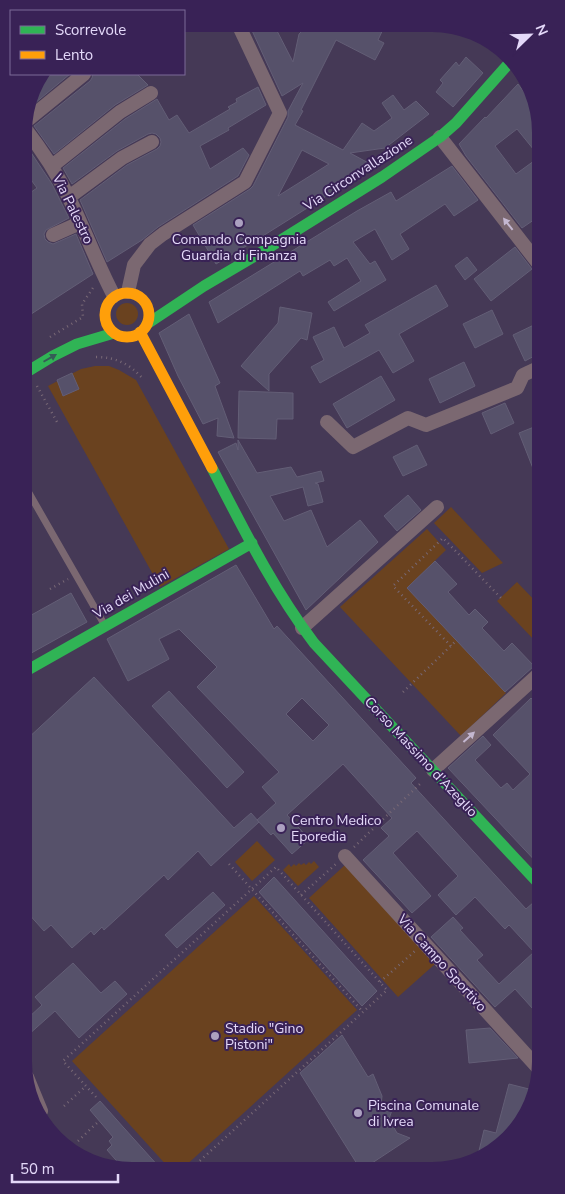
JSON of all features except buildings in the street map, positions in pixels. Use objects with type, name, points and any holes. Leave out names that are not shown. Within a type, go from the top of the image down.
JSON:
[{"type":"main road","name":"Via Circonvallazione","points":[[204,286],[382,177],[440,136],[456,123],[507,66]]},
{"type":"main road","points":[[170,296],[204,286]]},
{"type":"main road","points":[[144,328],[149,318],[149,310],[142,298],[128,292],[120,293],[114,296],[107,304],[104,317],[107,325],[114,333],[125,337],[133,336],[204,286]]},
{"type":"main road","points":[[142,298],[156,297]]},
{"type":"main road","name":"Corso Massimo d'Azeglio","points":[[144,328],[164,379],[252,543],[289,609],[302,628],[532,876]]},
{"type":"main road","points":[[33,368],[77,344],[114,333]]},
{"type":"main road","name":"Corso Massimo d'Azeglio","points":[[125,337],[164,379]]},
{"type":"main road","name":"Via dei Mulini","points":[[32,667],[252,543]]},
{"type":"street","points":[[128,292],[134,265],[150,244],[245,182],[280,113],[242,32]]},
{"type":"street","points":[[34,115],[83,75]]},
{"type":"street","points":[[52,166],[120,112],[151,93]]},
{"type":"street","points":[[440,136],[532,254]]},
{"type":"street","points":[[69,197],[122,158],[152,142]]},
{"type":"street","name":"Via Palestro","points":[[33,147],[52,166],[69,197],[114,296]]},
{"type":"street","points":[[53,235],[80,223]]},
{"type":"street","points":[[327,422],[354,447],[408,418],[426,425],[516,388],[523,376],[532,371]]},
{"type":"street","points":[[302,628],[437,506]]},
{"type":"street","points":[[433,770],[532,680]]},
{"type":"street","name":"Via Campo Sportivo","points":[[344,856],[532,1061]]},
{"type":"lane","points":[[33,499],[105,626]]},
{"type":"path","points":[[46,339],[83,317],[82,304],[102,273]]},
{"type":"path","points":[[92,357],[107,357],[122,361],[136,371],[148,385]]},
{"type":"path","points":[[33,387],[36,384],[56,422]]},
{"type":"path","points":[[451,646],[392,586],[443,538],[501,598]]},
{"type":"path","points":[[50,590],[76,575]]},
{"type":"path","points":[[403,692],[456,641]]},
{"type":"path","points":[[301,895],[416,787]]},
{"type":"path","points":[[229,864],[363,1012]]},
{"type":"path","points":[[96,1097],[63,1061],[276,867],[387,990],[199,1162]]},
{"type":"path","points":[[380,982],[420,946]]},
{"type":"path","points":[[64,1106],[86,1086]]},
{"type":"path","points":[[78,1141],[99,1121]]},
{"type":"shaded area","points":[[127,303],[135,306],[138,314],[135,322],[127,325],[119,322],[116,314],[119,306]]},
{"type":"shaded area","points":[[109,366],[136,380],[229,549],[160,587],[48,386],[81,369]]},
{"type":"shaded area","points":[[451,507],[503,563],[482,573],[434,523]]},
{"type":"shaded area","points":[[427,529],[446,550],[407,588],[506,693],[461,736],[340,607]]},
{"type":"shaded area","points":[[517,582],[532,598],[532,638],[497,601]]},
{"type":"shaded area","points":[[257,841],[275,860],[252,881],[235,862]]},
{"type":"shaded area","points":[[314,861],[319,867],[298,886],[283,870],[289,864],[291,867],[299,863],[306,865],[309,862],[311,864]]},
{"type":"shaded area","points":[[345,865],[435,964],[398,997],[309,898]]},
{"type":"shaded area","name":"Stadio \"Gino Pistoni\"","points":[[254,896],[357,1010],[190,1162],[164,1162],[72,1061]]},
{"type":"traffic: fast","points":[[147,324],[204,286],[382,177],[440,137],[456,123],[507,66]]},
{"type":"traffic: fast","points":[[33,368],[77,344],[114,333]]},
{"type":"traffic: fast","points":[[212,468],[272,580],[314,643],[532,876]]},
{"type":"traffic: fast","points":[[32,667],[252,543]]},
{"type":"traffic: slow","points":[[131,293],[143,299],[148,306],[149,315],[148,324],[143,331],[136,336],[123,337],[115,334],[108,327],[105,311],[108,303],[115,296],[131,293]]},
{"type":"traffic: slow","points":[[140,332],[212,468]]},
{"type":"place","name":"Comando Compagnia Guardia di Finanza","points":[[239,223]]},
{"type":"place","name":"Centro Medico Eporedia","points":[[281,828]]},
{"type":"place","name":"Stadio \"Gino Pistoni\"","points":[[215,1036]]},
{"type":"place","name":"Piscina Comunale di Ivrea","points":[[358,1113]]}]
